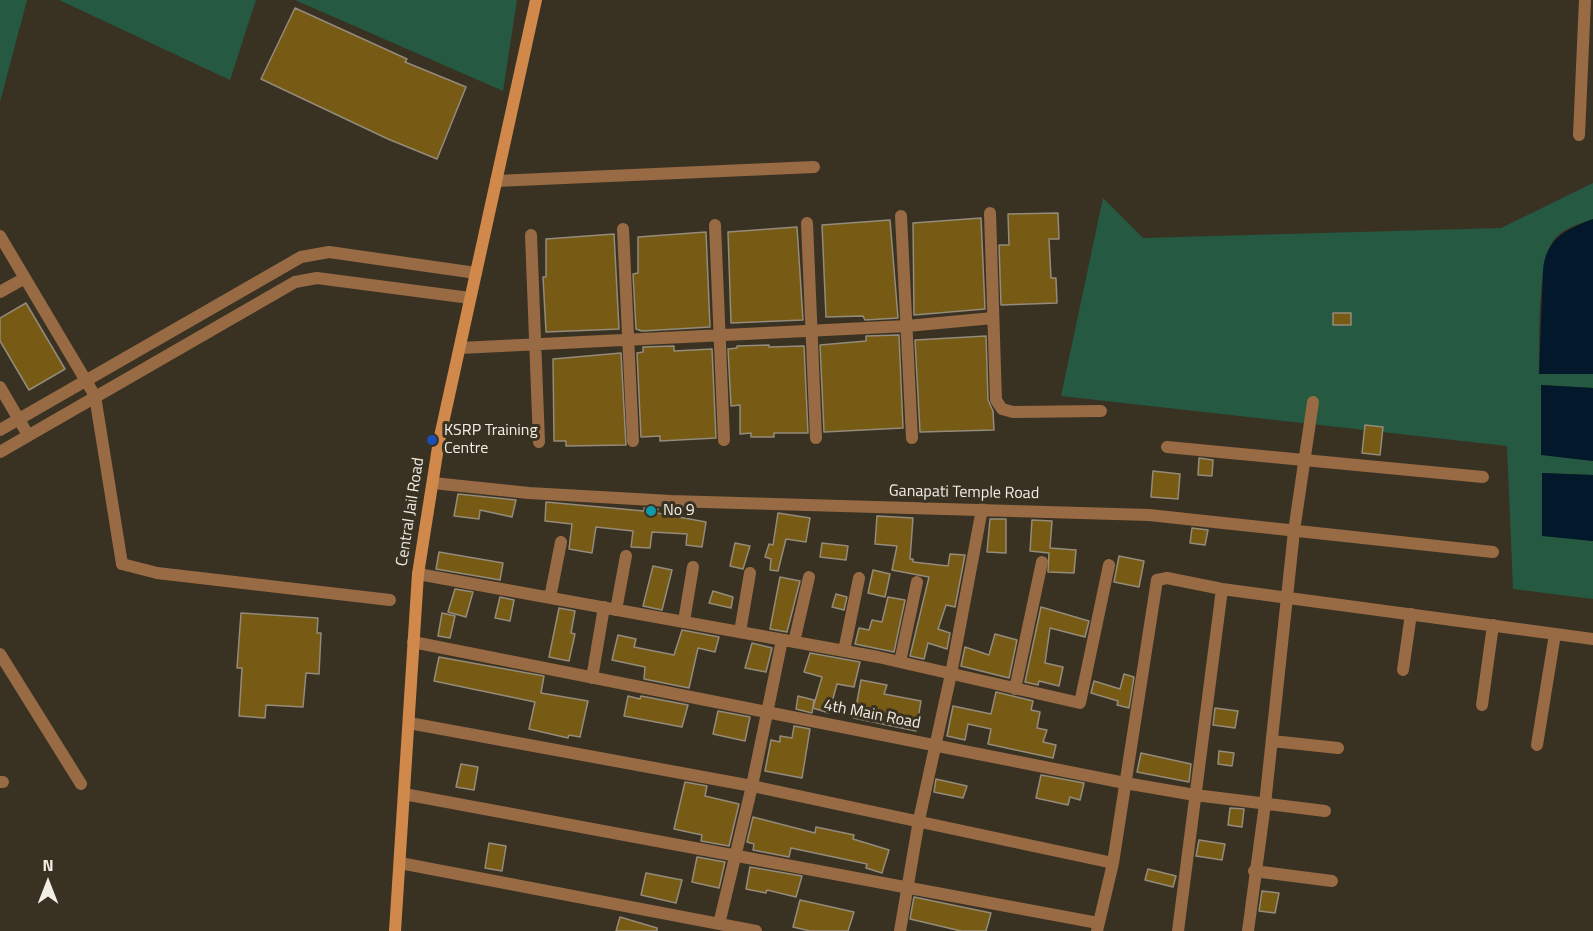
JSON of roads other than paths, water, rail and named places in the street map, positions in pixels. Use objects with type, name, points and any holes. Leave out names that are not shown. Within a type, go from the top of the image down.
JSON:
[{"type":"main road","name":"Central Jail Road","points":[[395,931],[418,574],[459,348],[536,0]]},
{"type":"street","points":[[1579,135],[1586,0]]},
{"type":"street","points":[[496,181],[814,167]]},
{"type":"street","points":[[990,213],[996,400],[1002,409],[1013,412],[1101,411]]},
{"type":"street","points":[[901,216],[912,438]]},
{"type":"street","points":[[807,223],[816,438]]},
{"type":"street","points":[[715,225],[724,440]]},
{"type":"street","points":[[623,229],[630,339],[633,441]]},
{"type":"street","points":[[531,235],[539,442]]},
{"type":"street","points":[[0,236],[95,396],[122,564],[157,573],[390,600]]},
{"type":"street","points":[[0,430],[301,257],[329,252],[476,273]]},
{"type":"street","points":[[314,255],[317,278]]},
{"type":"street","points":[[0,292],[25,278]]},
{"type":"street","points":[[0,452],[296,282],[317,278],[470,298]]},
{"type":"street","points":[[459,348],[907,326],[993,318]]},
{"type":"street","points":[[0,387],[28,435]]},
{"type":"street","points":[[1248,931],[1254,871],[1265,804],[1294,531],[1313,402]]},
{"type":"street","points":[[1167,447],[1483,477]]},
{"type":"street","name":"Ganapati Temple Road","points":[[433,483],[529,493],[672,501],[1149,515],[1493,552]]},
{"type":"street","points":[[900,931],[919,820],[951,674],[982,509]]},
{"type":"street","points":[[550,597],[561,542]]},
{"type":"street","points":[[591,678],[626,556]]},
{"type":"street","points":[[1015,689],[1042,562]]},
{"type":"street","points":[[418,574],[844,651],[1080,703],[1109,565]]},
{"type":"street","points":[[684,621],[693,567]]},
{"type":"street","points":[[740,632],[750,573]]},
{"type":"street","points":[[719,924],[752,786],[766,711],[808,577]]},
{"type":"street","points":[[844,651],[859,578]]},
{"type":"street","points":[[404,794],[906,888],[1098,927],[1113,863],[1157,580],[1167,578],[1222,589],[1593,639]]},
{"type":"street","points":[[900,662],[917,582]]},
{"type":"street","points":[[1178,931],[1222,589]]},
{"type":"street","points":[[1402,670],[1411,614]]},
{"type":"street","points":[[1482,705],[1493,625]]},
{"type":"street","points":[[1537,745],[1555,634]]},
{"type":"street","name":"4th Main Road","points":[[413,642],[1125,783],[1195,795],[1325,811]]},
{"type":"street","points":[[0,654],[81,784]]},
{"type":"street","points":[[409,723],[752,786],[1113,863]]},
{"type":"street","points":[[1272,741],[1338,748]]},
{"type":"street","points":[[400,863],[756,931]]},
{"type":"street","points":[[1254,871],[1332,881]]},
{"type":"water","points":[[1593,219],[1593,374],[1539,374],[1543,270],[1548,250],[1559,236]]},
{"type":"water","points":[[1541,385],[1593,388],[1593,461],[1541,455]]},
{"type":"water","points":[[1542,473],[1593,475],[1593,541],[1542,536]]},
{"type":"place","name":"KSRP Training Centre","points":[[432,440]]},
{"type":"place","name":"No 9","points":[[651,511]]}]
